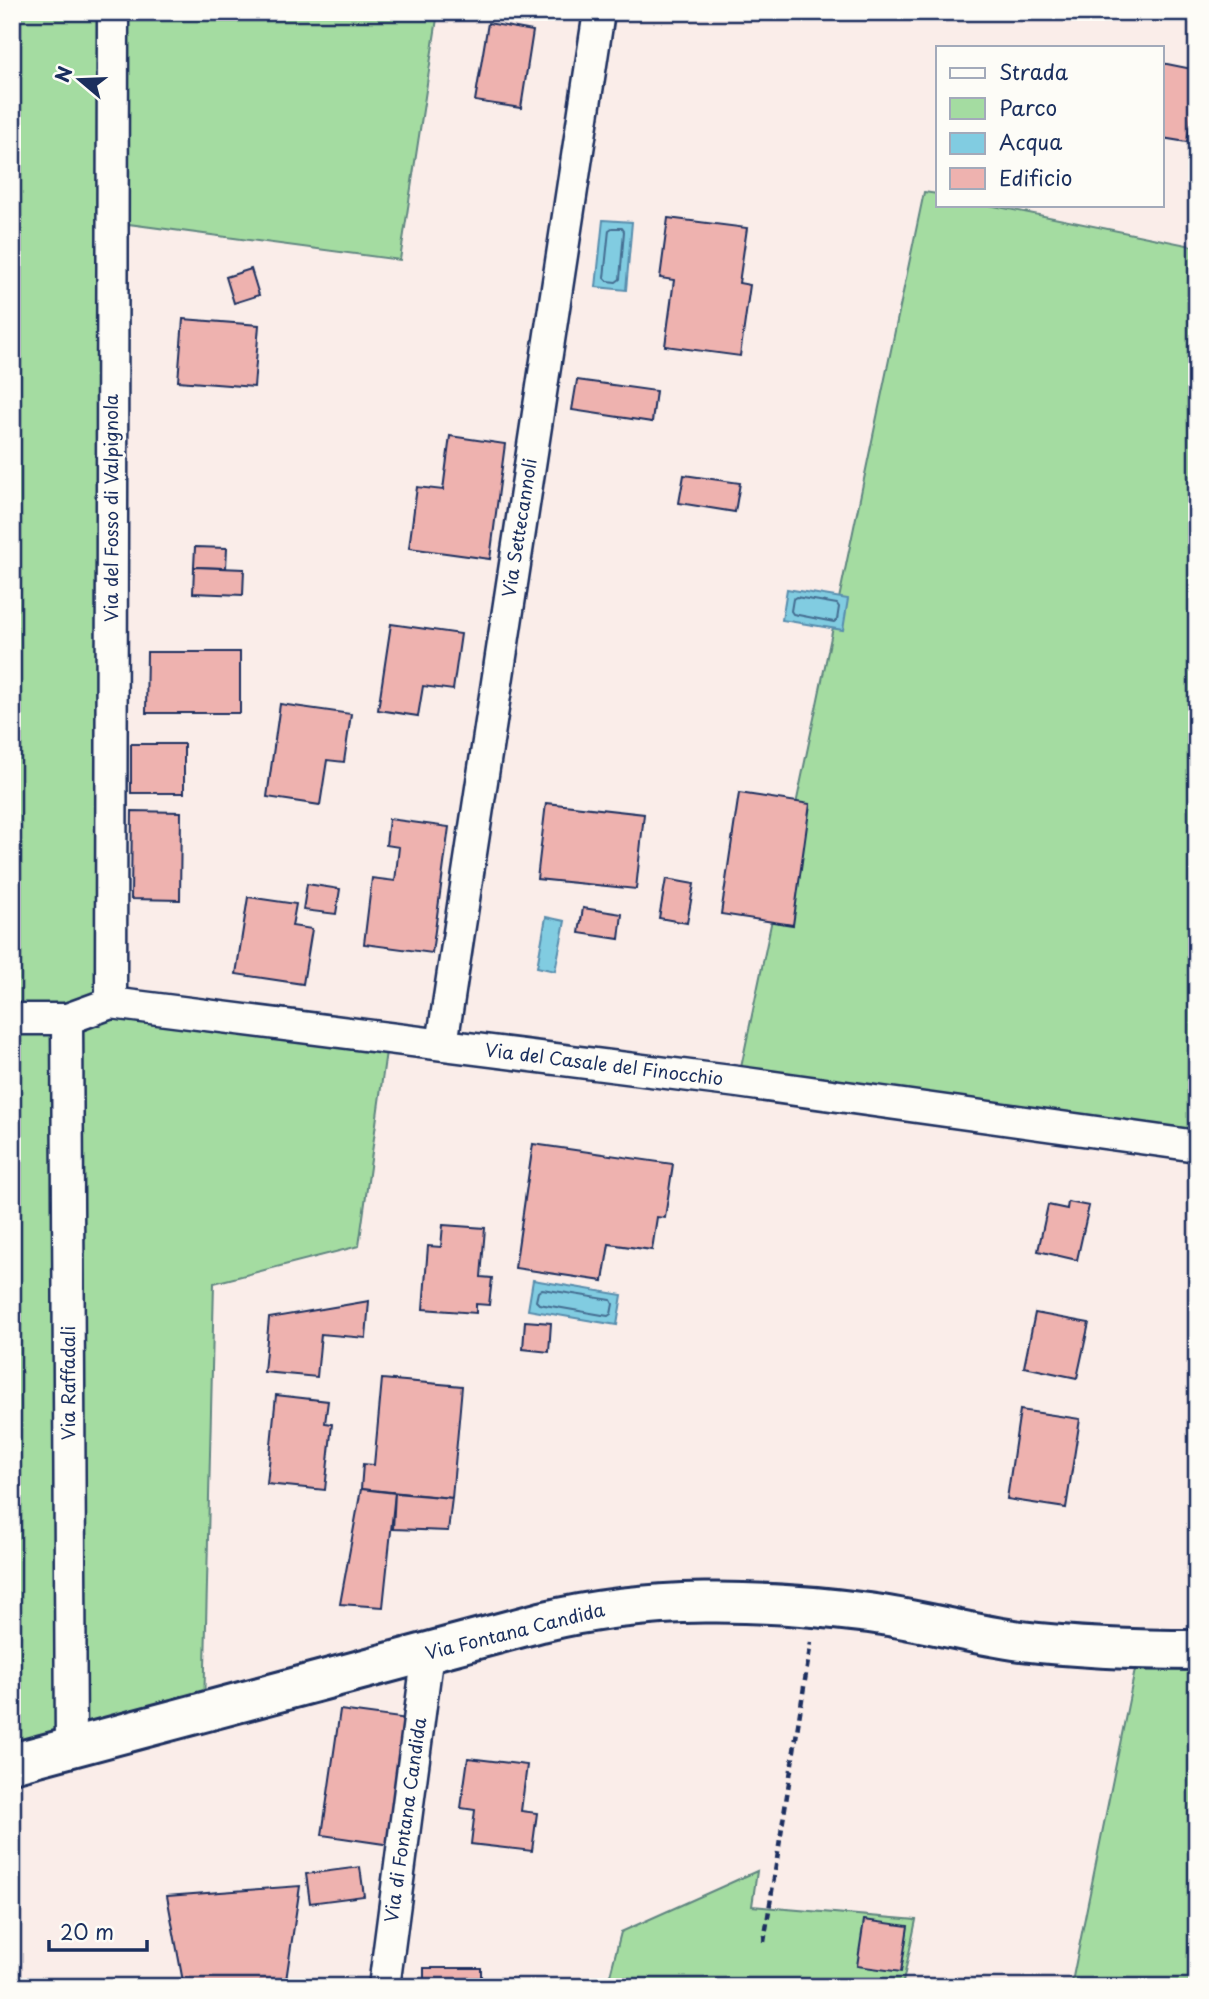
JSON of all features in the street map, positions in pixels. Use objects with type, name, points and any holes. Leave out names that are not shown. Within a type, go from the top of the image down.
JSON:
[{"type":"main road","name":"Via Fontana Candida","points":[[12,1763],[558,1618],[660,1603],[816,1608],[896,1618],[1020,1641],[1139,1650],[1197,1650]]},
{"type":"street","name":"Via del Fosso di Valpignola","points":[[111,1003],[113,12]]},
{"type":"street","name":"Via Settecannoli","points":[[442,1044],[599,12]]},
{"type":"street","name":"Via del Casale del Finocchio","points":[[12,1019],[67,1019],[111,1003],[738,1082],[1197,1146]]},
{"type":"street","name":"Via Raffadali","points":[[67,1019],[71,1746]]},
{"type":"street","name":"Via di Fontana Candida","points":[[384,1987],[428,1653]]},
{"type":"path","points":[[764,1941],[816,1608]]},
{"type":"green space","points":[[12,12],[438,12],[400,260],[113,222],[111,1003],[388,1037],[359,1246],[214,1283],[204,1711],[12,1763]]},
{"type":"green space","points":[[924,192],[936,194],[936,206],[994,206],[1197,247],[1197,1146],[738,1082]]},
{"type":"green space","points":[[1139,1650],[1197,1650],[1197,1987],[1071,1987]]},
{"type":"green space","points":[[757,1871],[752,1906],[916,1920],[902,1987],[607,1987],[621,1932]]},
{"type":"water","points":[[603,220],[632,222],[626,290],[596,287]]},
{"type":"water","points":[[787,589],[848,599],[843,630],[782,620]]},
{"type":"water","points":[[546,917],[565,921],[555,971],[537,967]]},
{"type":"water","points":[[533,1280],[622,1295],[617,1325],[528,1310]]},
{"type":"building","points":[[488,23],[533,31],[521,108],[475,101]]},
{"type":"building","points":[[1164,63],[1197,70],[1197,92],[1187,142],[1164,138]]},
{"type":"building","points":[[668,218],[747,228],[739,283],[750,285],[740,356],[665,346],[674,280],[660,278]]},
{"type":"building","points":[[251,269],[259,295],[234,303],[226,277]]},
{"type":"building","points":[[183,319],[259,325],[254,387],[178,381]]},
{"type":"building","points":[[577,380],[656,391],[652,422],[572,410]]},
{"type":"building","points":[[450,436],[505,444],[490,559],[409,548],[417,487],[443,490]]},
{"type":"building","points":[[684,475],[740,483],[735,512],[679,503]]},
{"type":"building","points":[[195,547],[227,548],[226,568],[194,567]]},
{"type":"building","points":[[194,567],[244,569],[243,595],[193,593]]},
{"type":"building","points":[[391,624],[461,634],[453,690],[423,686],[418,716],[378,710]]},
{"type":"building","points":[[147,652],[240,652],[240,713],[146,713]]},
{"type":"building","points":[[280,704],[351,714],[344,762],[327,760],[320,805],[267,797]]},
{"type":"building","points":[[131,744],[184,744],[184,793],[131,793]]},
{"type":"building","points":[[739,793],[810,804],[793,925],[721,914]]},
{"type":"building","points":[[546,803],[644,814],[636,889],[537,879]]},
{"type":"building","points":[[132,811],[181,812],[180,900],[131,899]]},
{"type":"building","points":[[389,819],[449,827],[432,953],[364,944],[372,878],[395,881],[399,847],[386,845]]},
{"type":"building","points":[[666,879],[694,884],[687,923],[659,918]]},
{"type":"building","points":[[307,884],[340,889],[336,914],[303,910]]},
{"type":"building","points":[[248,897],[296,904],[292,926],[312,929],[303,984],[236,974]]},
{"type":"building","points":[[583,908],[622,914],[619,939],[579,933]]},
{"type":"building","points":[[533,1144],[673,1164],[665,1218],[657,1217],[652,1250],[609,1244],[603,1281],[515,1268]]},
{"type":"building","points":[[1068,1202],[1089,1206],[1077,1260],[1038,1251],[1048,1205],[1067,1209]]},
{"type":"building","points":[[443,1225],[485,1228],[481,1277],[492,1278],[489,1305],[476,1304],[476,1313],[423,1309],[428,1246],[441,1247]]},
{"type":"building","points":[[369,1301],[366,1338],[321,1334],[317,1377],[264,1372],[269,1318]]},
{"type":"building","points":[[1035,1313],[1089,1323],[1077,1378],[1024,1367]]},
{"type":"building","points":[[525,1321],[551,1323],[549,1352],[523,1349]]},
{"type":"building","points":[[382,1379],[462,1386],[452,1498],[361,1489],[363,1464],[374,1465]]},
{"type":"building","points":[[276,1395],[328,1401],[325,1423],[332,1424],[325,1490],[267,1484]]},
{"type":"building","points":[[1020,1410],[1080,1419],[1066,1508],[1007,1499]]},
{"type":"building","points":[[361,1489],[395,1493],[383,1607],[340,1604]]},
{"type":"building","points":[[395,1493],[452,1498],[448,1531],[393,1529]]},
{"type":"building","points":[[340,1710],[408,1719],[391,1845],[322,1835]]},
{"type":"building","points":[[468,1758],[527,1765],[521,1811],[537,1813],[532,1851],[471,1844],[475,1810],[461,1808]]},
{"type":"building","points":[[360,1867],[364,1896],[310,1903],[306,1874]]},
{"type":"building","points":[[300,1886],[285,1987],[184,1987],[167,1896]]},
{"type":"building","points":[[864,1920],[908,1926],[901,1972],[857,1966]]},
{"type":"building","points":[[424,1968],[481,1968],[481,1987],[424,1987]]}]
